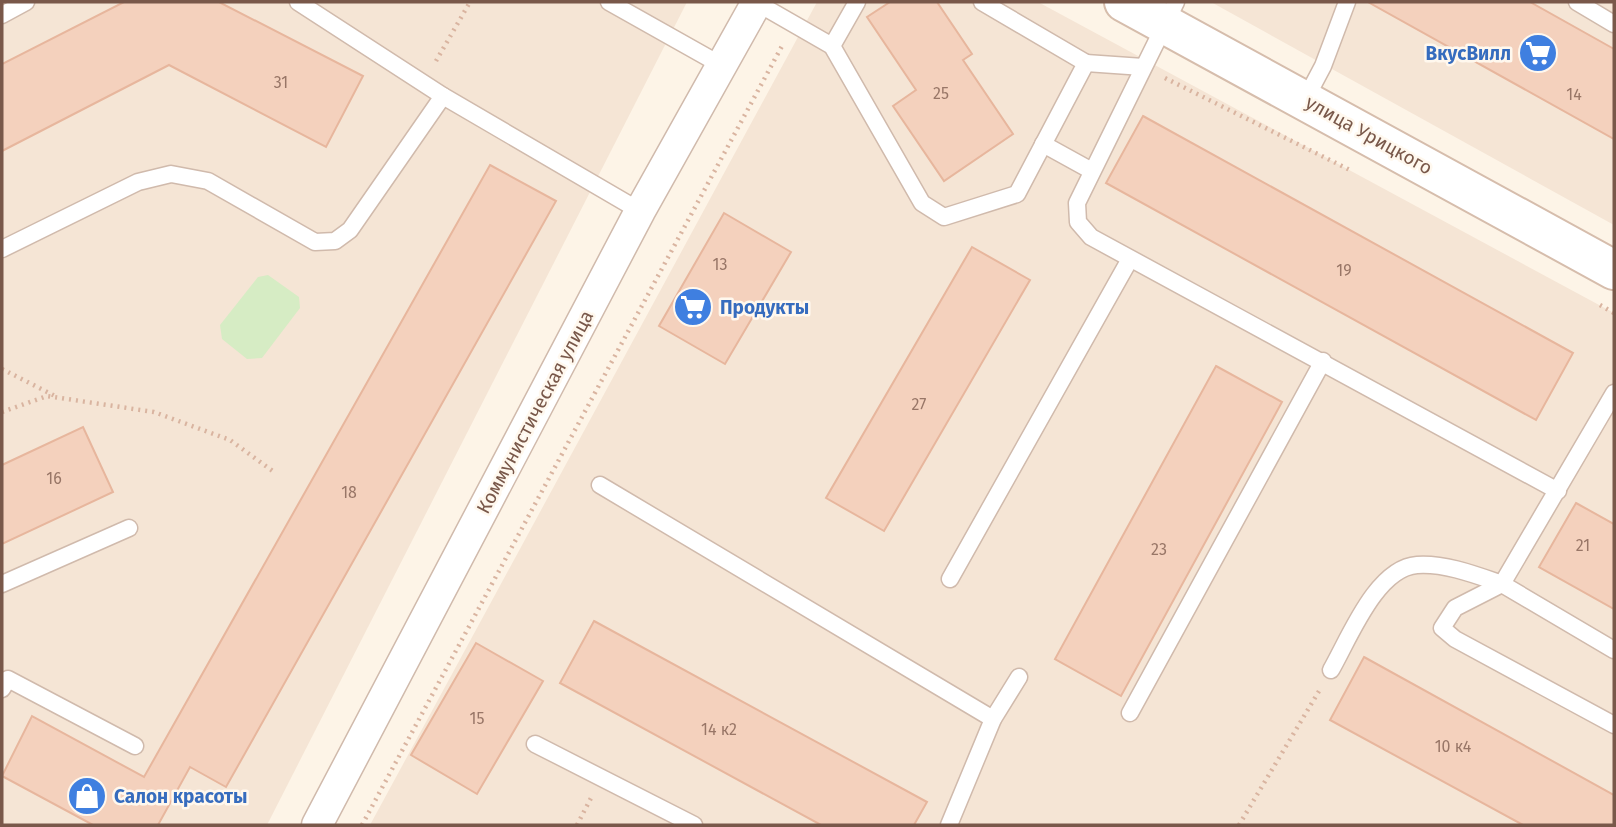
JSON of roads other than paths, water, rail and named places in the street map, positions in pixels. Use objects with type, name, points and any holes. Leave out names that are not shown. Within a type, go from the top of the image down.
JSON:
[{"type":"street","name":"Коммунистическая улица","points":[[317,825],[640,211],[757,2]]},
{"type":"street","name":"улица Урицкого","points":[[1124,2],[1170,12],[1305,100],[1614,270]]},
{"type":"lane","points":[[2,15],[26,2]]},
{"type":"lane","points":[[298,2],[443,96],[640,211]]},
{"type":"lane","points":[[609,2],[722,65]]},
{"type":"lane","points":[[757,2],[832,46],[922,203],[944,217],[1017,194],[1086,63]]},
{"type":"lane","points":[[832,46],[857,2]]},
{"type":"lane","points":[[982,2],[1086,63],[1143,67]]},
{"type":"lane","points":[[1305,100],[1323,66],[1347,2]]},
{"type":"lane","points":[[1577,2],[1614,23]]},
{"type":"lane","points":[[1170,12],[1077,203],[1078,222],[1091,237],[1130,260],[1323,361],[1558,491]]},
{"type":"lane","points":[[2,249],[138,182],[171,174],[208,181],[315,242],[335,241],[350,230],[443,96]]},
{"type":"lane","points":[[1043,144],[1092,171]]},
{"type":"lane","points":[[950,579],[1130,260]]},
{"type":"lane","points":[[1130,713],[1323,361]]},
{"type":"lane","points":[[1614,393],[1502,584],[1455,608],[1442,628],[1455,639],[1614,725]]},
{"type":"lane","points":[[600,485],[993,719]]},
{"type":"lane","points":[[2,584],[129,527]]},
{"type":"lane","points":[[1331,670],[1377,588],[1395,572],[1416,565],[1464,572],[1502,584],[1614,650]]},
{"type":"lane","points":[[949,825],[993,719],[1019,677]]},
{"type":"lane","points":[[2,689],[8,678],[135,746]]},
{"type":"lane","points":[[535,744],[694,825]]},
{"type":"place","name":"ВкусВилл","points":[[1538,53]]},
{"type":"place","name":"Продукты","points":[[693,307]]},
{"type":"place","name":"Салон красоты","points":[[87,796]]}]
